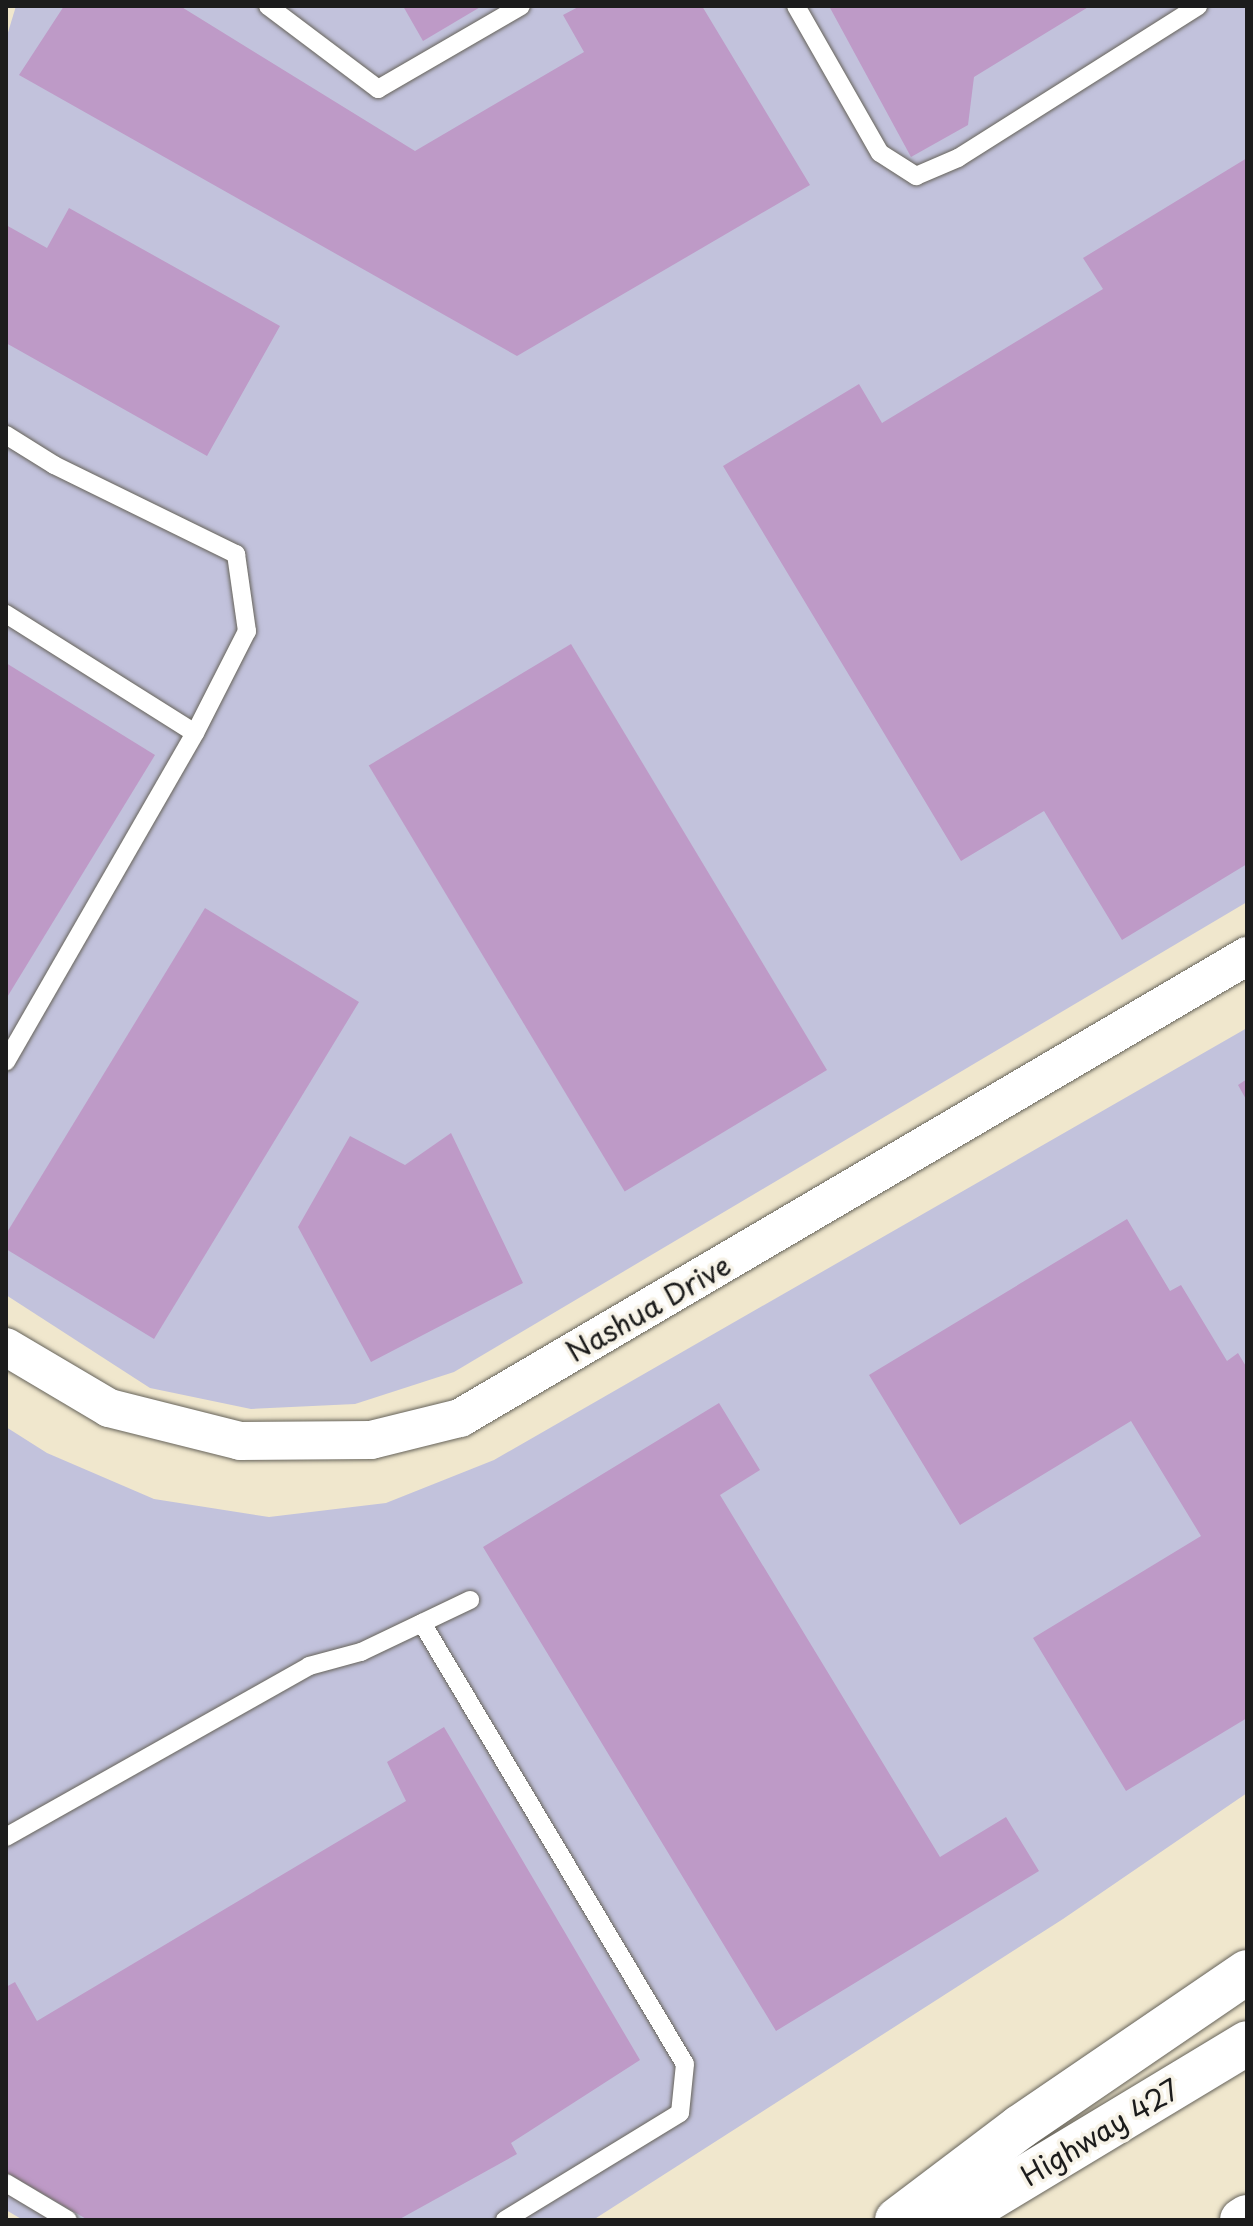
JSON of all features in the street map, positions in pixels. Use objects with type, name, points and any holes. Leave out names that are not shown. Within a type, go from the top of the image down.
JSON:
[{"type":"highway","points":[[897,2220],[1020,2127],[1247,1972]]},
{"type":"highway","name":"Highway 427","points":[[954,2220],[1247,2043]]},
{"type":"street","name":"Nashua Drive","points":[[6,1347],[109,1408],[240,1441],[371,1440],[460,1418],[1247,956]]},
{"type":"lane","points":[[268,6],[378,89],[521,6]]},
{"type":"lane","points":[[796,6],[880,153],[916,176],[958,158],[1198,6]]},
{"type":"lane","points":[[6,435],[54,465],[236,554],[247,631],[195,733],[6,1062]]},
{"type":"lane","points":[[6,614],[195,733]]},
{"type":"lane","points":[[6,1837],[309,1666],[361,1652],[470,1600]]},
{"type":"lane","points":[[422,1623],[685,2064],[680,2113],[505,2220]]},
{"type":"lane","points":[[6,2183],[68,2220]]},
{"type":"shaded area","points":[[16,6],[1247,6],[1247,902],[454,1372],[355,1404],[251,1409],[150,1388],[6,1295],[6,39]]},
{"type":"shaded area","points":[[1247,1028],[1247,1793],[1063,1919],[593,2220],[23,2220],[6,2210],[6,1427],[47,1453],[154,1499],[269,1517],[386,1503],[494,1460]]},
{"type":"building","points":[[64,6],[180,6],[415,151],[584,52],[563,15],[580,6],[702,6],[810,185],[517,356],[19,75]]},
{"type":"building","points":[[403,6],[482,6],[423,41]]},
{"type":"building","points":[[829,6],[1090,6],[974,77],[968,125],[911,157]]},
{"type":"building","points":[[1247,158],[1247,864],[1122,940],[1044,811],[961,861],[723,466],[859,384],[882,423],[1103,289],[1083,258]]},
{"type":"building","points":[[69,208],[280,326],[207,456],[6,343],[6,225],[47,248]]},
{"type":"building","points":[[571,644],[827,1070],[625,1192],[369,766]]},
{"type":"building","points":[[6,663],[155,755],[6,999]]},
{"type":"building","points":[[205,908],[359,1002],[154,1339],[6,1249],[6,1234]]},
{"type":"building","points":[[1247,1079],[1247,1101],[1238,1085]]},
{"type":"building","points":[[451,1133],[523,1283],[371,1362],[298,1227],[350,1136],[405,1165]]},
{"type":"building","points":[[1127,1219],[1170,1291],[1181,1285],[1227,1361],[1238,1353],[1247,1368],[1247,1718],[1126,1791],[1033,1638],[1201,1536],[1131,1421],[960,1525],[869,1375]]},
{"type":"building","points":[[719,1403],[760,1470],[720,1495],[940,1857],[1006,1817],[1039,1871],[776,2031],[483,1547]]},
{"type":"building","points":[[444,1727],[640,2060],[511,2143],[517,2154],[398,2220],[88,2220],[6,2172],[6,1987],[15,1982],[37,2021],[406,1801],[387,1762]]}]
